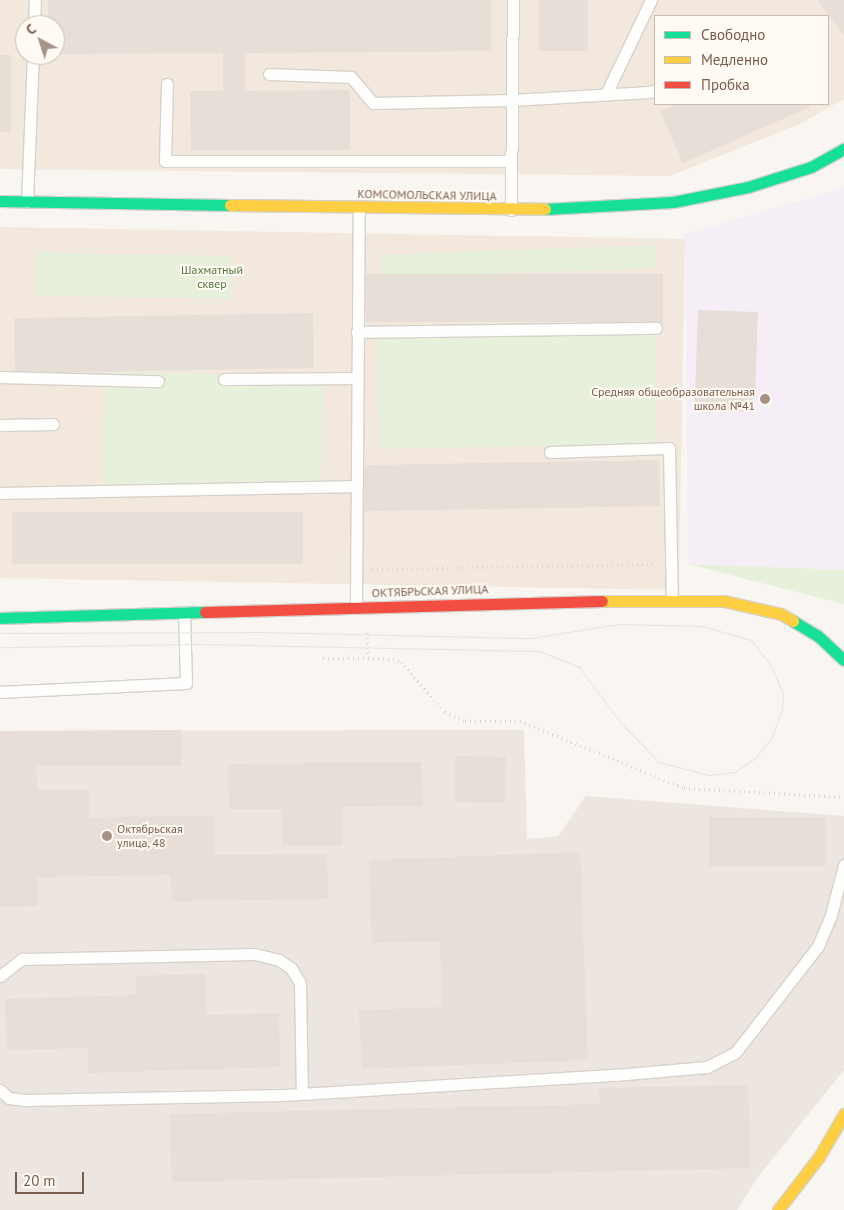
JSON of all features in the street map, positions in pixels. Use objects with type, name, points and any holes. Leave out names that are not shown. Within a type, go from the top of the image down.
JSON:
[{"type":"street","name":"КОМСОМОЛЬСКАЯ УЛИЦА","points":[[0,201],[511,210],[673,202],[748,187],[811,167],[844,149]]},
{"type":"street","name":"ОКТЯБРЬСКАЯ УЛИЦА","points":[[0,618],[672,599],[724,601],[781,614],[818,636],[844,660]]},
{"type":"street","points":[[778,1210],[819,1157],[844,1114]]},
{"type":"lane","points":[[34,15],[35,0]]},
{"type":"lane","points":[[511,210],[513,0]]},
{"type":"lane","points":[[606,94],[651,0]]},
{"type":"lane","points":[[27,202],[33,65]]},
{"type":"lane","points":[[269,74],[351,77],[373,103],[512,100],[654,90]]},
{"type":"lane","points":[[167,84],[165,161],[511,161]]},
{"type":"lane","points":[[356,607],[359,207]]},
{"type":"lane","points":[[357,332],[656,328]]},
{"type":"lane","points":[[0,377],[158,381]]},
{"type":"lane","points":[[224,379],[357,378]]},
{"type":"lane","points":[[0,425],[53,424]]},
{"type":"lane","points":[[550,452],[669,448],[672,599]]},
{"type":"lane","points":[[0,493],[356,486]]},
{"type":"lane","points":[[0,692],[186,683],[184,612]]},
{"type":"lane","points":[[0,1090],[9,1098],[25,1100],[302,1093],[615,1075],[707,1067],[735,1052],[818,946],[831,915],[844,865]]},
{"type":"lane","points":[[0,976],[22,959],[255,954],[278,960],[291,968],[300,982],[302,1093]]},
{"type":"path","points":[[356,569],[671,564]]},
{"type":"path","points":[[368,658],[393,659],[402,662],[445,712],[465,721],[520,721],[684,788],[844,798]]},
{"type":"shaded area","points":[[0,0],[844,0],[844,99],[798,125],[670,176],[0,169]]},
{"type":"shaded area","name":"Средняя общеобразовательная школа №41","points":[[844,188],[844,570],[688,564],[685,234]]},
{"type":"shaded area","points":[[0,227],[685,239],[679,590],[0,578]]},
{"type":"shaded area","points":[[524,730],[527,839],[558,836],[586,796],[844,816],[844,1070],[758,1177],[737,1210],[0,1210],[0,731]]},
{"type":"green space","points":[[655,245],[656,268],[380,278],[379,255]]},
{"type":"green space","name":"Шахматный сквер","points":[[37,253],[232,256],[231,299],[36,296]]},
{"type":"green space","points":[[655,333],[657,444],[379,449],[377,338]]},
{"type":"green space","points":[[104,372],[323,376],[321,488],[102,484]]},
{"type":"green space","points":[[688,564],[844,570],[844,604]]},
{"type":"building","points":[[48,0],[491,0],[491,51],[245,53],[245,91],[350,90],[350,150],[191,150],[190,91],[223,91],[223,53],[65,54],[65,15],[48,15]]},
{"type":"building","points":[[539,0],[588,0],[588,51],[539,51]]},
{"type":"building","points":[[817,0],[844,0],[844,35],[829,15]]},
{"type":"building","points":[[0,55],[11,55],[11,132],[0,132]]},
{"type":"building","points":[[675,105],[809,105],[810,107],[683,163],[660,111]]},
{"type":"building","points":[[366,274],[663,274],[663,322],[366,322]]},
{"type":"building","points":[[698,310],[758,312],[754,412],[695,410]]},
{"type":"building","points":[[313,313],[314,368],[15,373],[14,318]]},
{"type":"building","points":[[659,460],[660,506],[363,511],[362,465]]},
{"type":"building","points":[[12,512],[303,512],[303,564],[12,564]]},
{"type":"building","name":"Октябрьская улица, 48","points":[[181,730],[181,766],[36,765],[37,790],[89,790],[89,817],[215,816],[215,855],[327,854],[328,899],[172,901],[171,875],[37,877],[37,906],[0,907],[0,731]]},
{"type":"building","points":[[455,756],[506,757],[505,803],[454,802]]},
{"type":"building","points":[[421,762],[423,806],[343,807],[343,845],[282,845],[282,809],[229,809],[228,764]]},
{"type":"building","points":[[709,817],[826,817],[826,866],[709,866]]},
{"type":"building","points":[[580,852],[588,1060],[362,1069],[359,1010],[442,1007],[440,941],[372,943],[369,860]]},
{"type":"building","points":[[205,974],[206,1015],[279,1013],[280,1067],[88,1073],[88,1048],[7,1050],[5,999],[136,995],[136,976]]},
{"type":"building","points":[[748,1085],[750,1168],[172,1182],[170,1114],[600,1104],[599,1088]]},
{"type":"tram line","points":[[0,633],[260,632],[531,638],[619,624],[702,626],[751,640],[772,667],[783,694],[782,709],[772,737],[755,758],[734,772],[709,775],[659,762],[621,723],[579,667],[539,651],[199,644],[0,647]]},
{"type":"traffic: fast","points":[[545,209],[673,202],[748,187],[811,167],[844,149]]},
{"type":"traffic: fast","points":[[0,201],[230,205]]},
{"type":"traffic: fast","points":[[0,618],[205,612]]},
{"type":"traffic: fast","points":[[793,621],[818,636],[844,660]]},
{"type":"traffic: slow","points":[[230,205],[545,209]]},
{"type":"traffic: slow","points":[[602,601],[724,601],[781,614],[793,621]]},
{"type":"traffic: slow","points":[[778,1210],[819,1157],[844,1114]]},
{"type":"traffic: jam","points":[[205,612],[602,601]]},
{"type":"place","name":"Средняя общеобразовательная школа №41","points":[[765,399]]},
{"type":"place","name":"Октябрьская улица, 48","points":[[107,836]]}]
